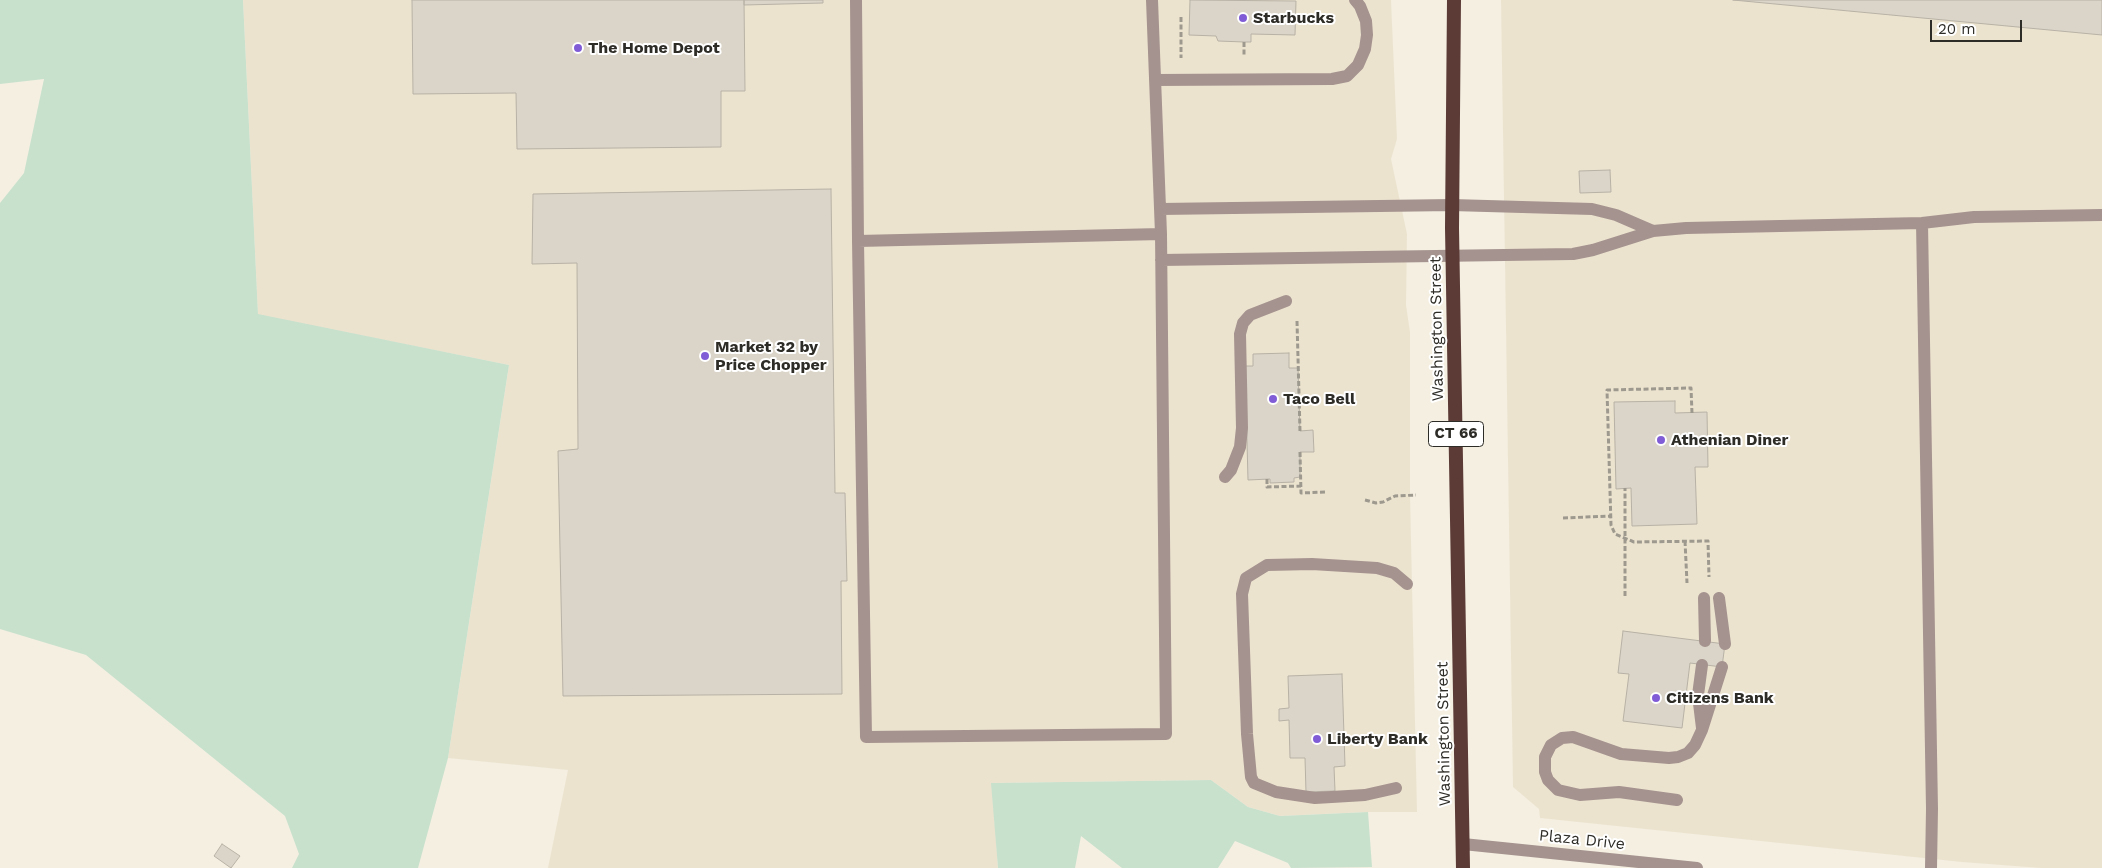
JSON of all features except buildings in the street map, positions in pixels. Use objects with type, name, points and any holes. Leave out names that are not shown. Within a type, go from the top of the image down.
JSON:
[{"type":"highway","name":"Washington Street","points":[[1454,0],[1452,205],[1463,868]]},
{"type":"street","points":[[856,0],[866,737],[1166,734],[1161,234],[1152,0]]},
{"type":"street","points":[[1156,80],[1332,79],[1347,76],[1358,65],[1365,48],[1367,35],[1366,21],[1360,6],[1355,0]]},
{"type":"street","points":[[1160,209],[1452,205],[1592,209],[1616,215],[1654,231]]},
{"type":"street","points":[[1161,260],[1572,254],[1593,250],[1654,231],[1714,227],[1922,222],[1974,217],[2102,215]]},
{"type":"street","points":[[1922,222],[1932,800],[1931,868]]},
{"type":"street","points":[[858,241],[1161,234]]},
{"type":"street","points":[[1225,477],[1236,460],[1240,447],[1242,428],[1240,334],[1243,323],[1250,315],[1286,301]]},
{"type":"street","points":[[1396,788],[1365,795],[1315,798],[1276,792],[1254,783],[1251,777],[1247,734],[1242,594],[1246,578],[1267,564],[1312,564],[1377,568],[1394,573],[1407,584]]},
{"type":"street","points":[[1704,598],[1705,641]]},
{"type":"street","points":[[1718,598],[1725,644]]},
{"type":"street","points":[[1702,665],[1698,695],[1702,730]]},
{"type":"street","points":[[1677,800],[1620,792],[1580,795],[1558,790],[1548,780],[1545,772],[1545,757],[1551,745],[1562,738],[1573,736],[1621,754],[1678,757],[1691,749],[1702,730],[1722,667]]},
{"type":"street","name":"Plaza Drive","points":[[1463,844],[1697,868]]},
{"type":"path","points":[[1181,17],[1180,58],[1189,58]]},
{"type":"path","points":[[1244,42],[1244,58]]},
{"type":"path","points":[[1235,58],[1253,58]]},
{"type":"path","points":[[1296,319],[1300,431]]},
{"type":"path","points":[[1692,413],[1691,388],[1607,390],[1611,525],[1615,534],[1634,542],[1708,541],[1709,579]]},
{"type":"path","points":[[1300,452],[1301,493],[1326,492]]},
{"type":"path","points":[[1266,480],[1267,487],[1300,486]]},
{"type":"path","points":[[1625,488],[1625,596]]},
{"type":"path","points":[[1364,500],[1376,503],[1384,502],[1395,496],[1416,494]]},
{"type":"path","points":[[1563,518],[1611,516]]},
{"type":"path","points":[[1685,541],[1687,588]]},
{"type":"shaded area","points":[[243,0],[1391,0],[1397,139],[1391,159],[1407,234],[1406,305],[1410,332],[1410,495],[1417,812],[1280,816],[1248,807],[1211,780],[992,783],[998,868],[548,868],[568,770],[448,758],[509,365],[258,315]]},
{"type":"shaded area","points":[[1501,0],[2102,0],[2102,868],[2041,868],[1962,862],[1540,818],[1539,809],[1513,787]]},
{"type":"green space","points":[[0,0],[243,0],[258,314],[509,365],[448,758],[418,868],[292,868],[299,854],[285,816],[86,655],[0,629],[0,203],[24,173],[44,79],[0,84]]},
{"type":"green space","points":[[1211,780],[1248,807],[1280,816],[1368,812],[1372,867],[1291,868],[1288,863],[1235,841],[1218,868],[1122,868],[1081,836],[1075,868],[998,868],[991,783]]},
{"type":"place","name":"Starbucks","points":[[1243,18]]},
{"type":"place","name":"The Home Depot","points":[[578,48]]},
{"type":"place","name":"Market 32 by Price Chopper","points":[[705,356]]},
{"type":"place","name":"Taco Bell","points":[[1273,399]]},
{"type":"place","name":"Athenian Diner","points":[[1661,440]]},
{"type":"place","name":"Citizens Bank","points":[[1656,698]]},
{"type":"place","name":"Liberty Bank","points":[[1317,739]]}]
